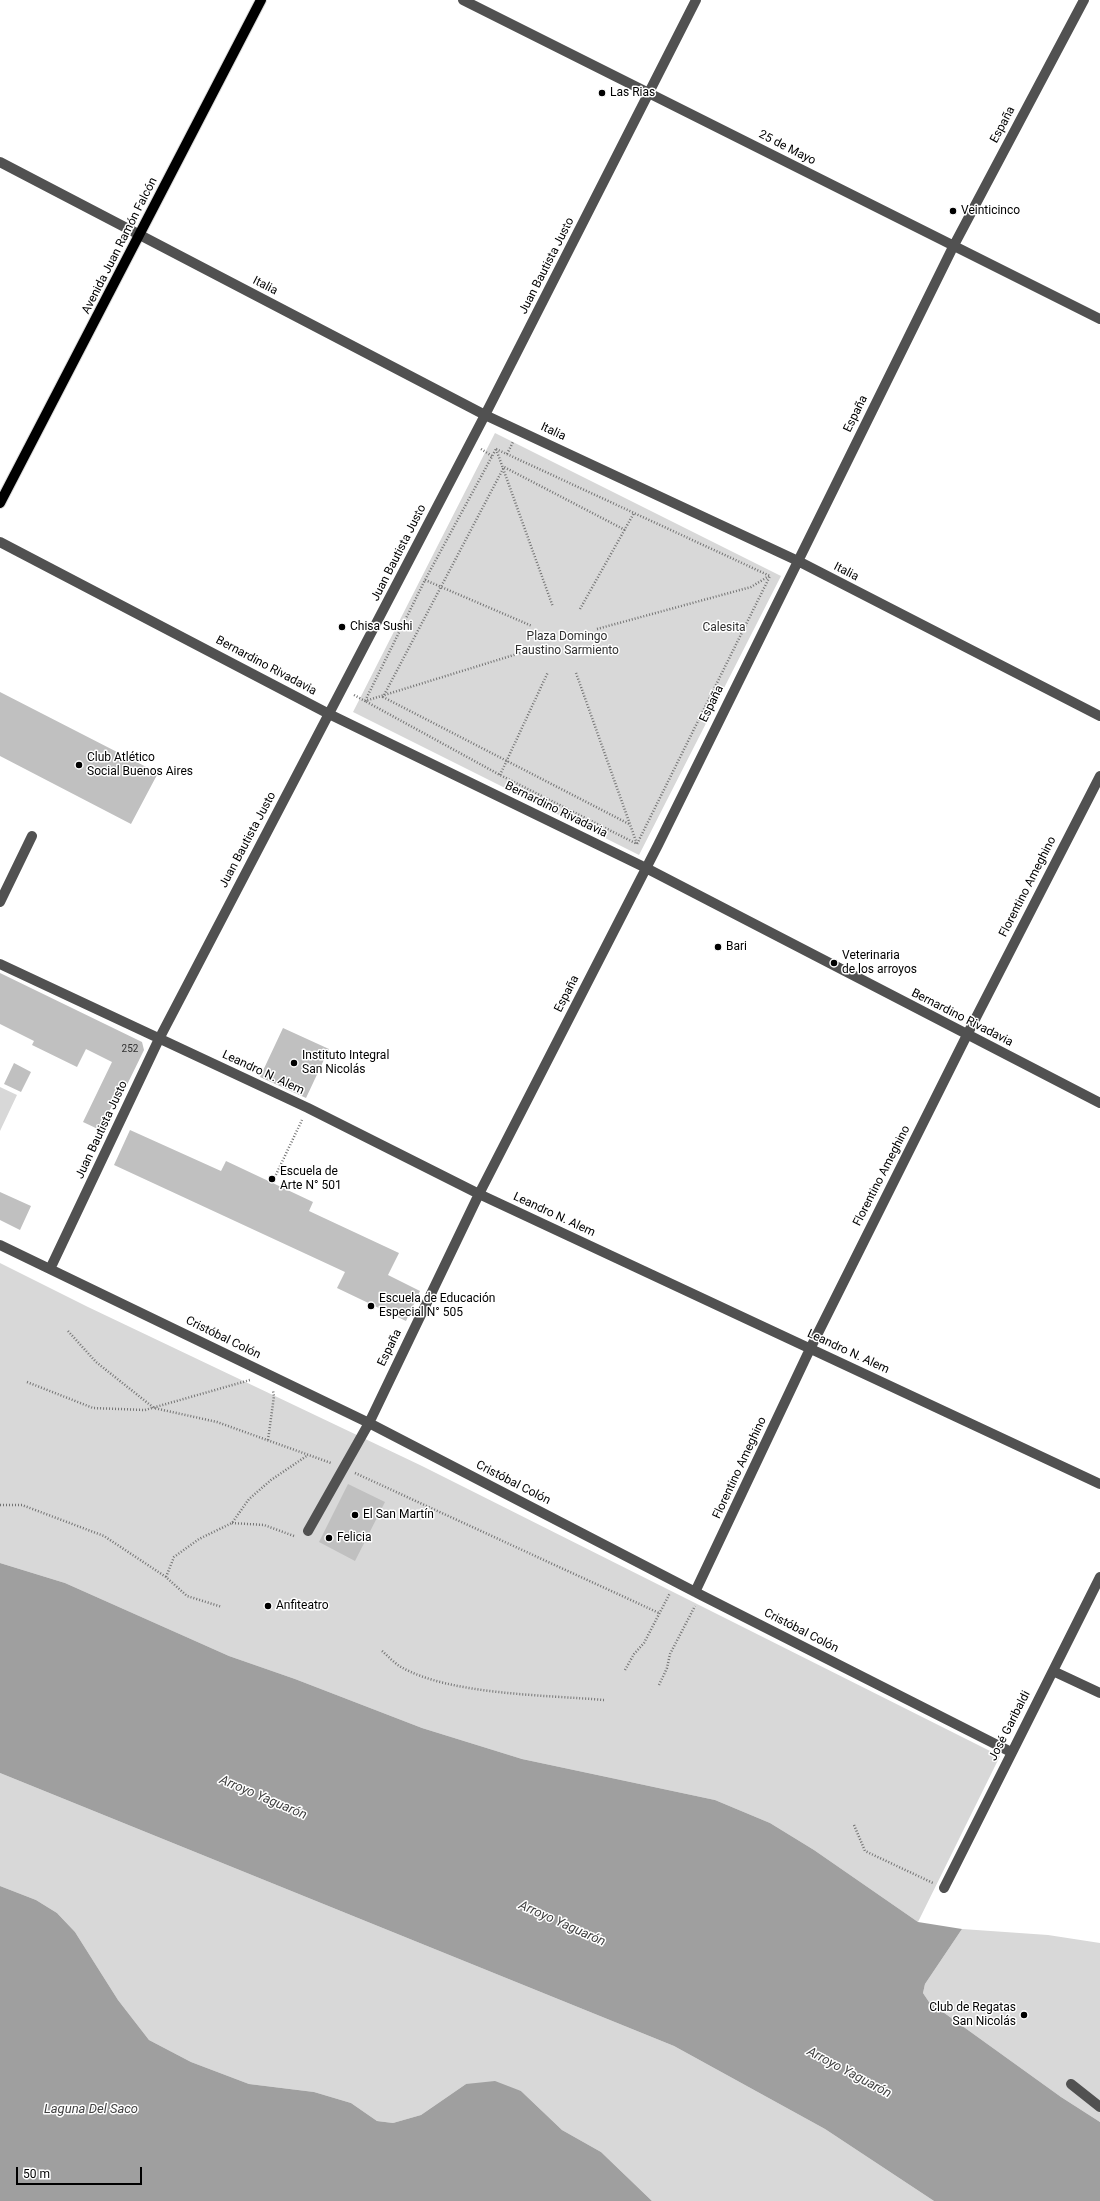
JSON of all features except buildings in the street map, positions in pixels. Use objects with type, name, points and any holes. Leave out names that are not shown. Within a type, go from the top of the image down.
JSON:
[{"type":"main road","name":"Avenida Juan Ramón Falcón","points":[[0,502],[140,236],[261,0]]},
{"type":"street","name":"25 de Mayo","points":[[463,0],[1100,320]]},
{"type":"street","name":"Juan Bautista Justo","points":[[50,1269],[159,1039],[486,415],[696,0]]},
{"type":"street","name":"España","points":[[308,1530],[369,1423],[479,1194],[646,868],[953,247],[1084,0]]},
{"type":"street","name":"Italia","points":[[0,162],[486,415],[798,561],[1100,716]]},
{"type":"street","name":"Bernardino Rivadavia","points":[[0,542],[329,714],[646,868],[1100,1103]]},
{"type":"street","name":"Florentino Ameghino","points":[[698,1594],[810,1349],[967,1035],[1100,776]]},
{"type":"street","points":[[0,902],[32,836]]},
{"type":"street","name":"Leandro N. Alem","points":[[0,964],[308,1108],[479,1194],[1100,1484]]},
{"type":"street","name":"Cristóbal Colón","points":[[0,1245],[369,1423],[698,1594],[1011,1752]]},
{"type":"street","name":"José Garibaldi","points":[[944,1888],[1100,1577]]},
{"type":"street","points":[[1053,1671],[1100,1693]]},
{"type":"street","points":[[1071,2084],[1100,2107]]},
{"type":"path","points":[[365,701],[425,580],[496,449]]},
{"type":"path","points":[[496,449],[504,467],[553,607]]},
{"type":"path","points":[[496,449],[770,576]]},
{"type":"path","points":[[504,467],[625,530]]},
{"type":"path","points":[[383,697],[504,467]]},
{"type":"path","points":[[580,609],[634,513]]},
{"type":"path","points":[[597,629],[751,587],[770,576]]},
{"type":"path","points":[[637,844],[770,576]]},
{"type":"path","points":[[425,580],[440,588],[532,626]]},
{"type":"path","points":[[365,701],[383,697],[530,650]]},
{"type":"path","points":[[500,775],[548,672]]},
{"type":"path","points":[[576,673],[637,844]]},
{"type":"path","points":[[343,690],[500,775],[637,844]]},
{"type":"path","points":[[383,697],[629,824]]},
{"type":"path","points":[[272,1182],[308,1108]]},
{"type":"path","points":[[68,1331],[96,1362],[154,1408],[217,1422],[343,1467],[659,1614]]},
{"type":"path","points":[[27,1382],[93,1408],[145,1410],[269,1375],[274,1396],[268,1440]]},
{"type":"path","points":[[166,1577],[174,1557],[199,1539],[232,1523],[249,1499],[271,1480],[308,1455]]},
{"type":"path","points":[[0,1506],[22,1505],[104,1536],[166,1577],[187,1596],[222,1607]]},
{"type":"path","points":[[232,1523],[264,1525],[294,1536]]},
{"type":"path","points":[[625,1670],[634,1654],[644,1643],[676,1582]]},
{"type":"path","points":[[660,1685],[667,1668],[670,1654],[698,1594]]},
{"type":"path","points":[[382,1651],[400,1666],[429,1679],[480,1689],[604,1700]]},
{"type":"path","points":[[854,1825],[865,1851],[944,1888]]},
{"type":"green space","name":"Plaza Domingo Faustino Sarmiento","points":[[495,433],[781,576],[639,855],[353,712]]},
{"type":"green space","points":[[0,1087],[17,1095],[0,1131]]},
{"type":"green space","points":[[0,1263],[88,1307],[422,1466],[1000,1756],[918,1922],[814,1850],[770,1823],[715,1800],[522,1759],[422,1728],[295,1679],[229,1656],[65,1583],[0,1563]]},
{"type":"green space","points":[[0,1773],[674,2046],[825,2129],[934,2201],[652,2201],[601,2152],[562,2130],[521,2091],[466,2084],[421,2115],[393,2123],[377,2121],[351,2103],[314,2092],[249,2084],[191,2062],[149,2040],[118,2000],[75,1932],[57,1913],[36,1900],[0,1886]]},
{"type":"green space","name":"Club de Regatas San Nicolás","points":[[962,1929],[1048,1935],[1100,1943],[1100,2122],[1061,2097],[929,2002],[923,1993],[925,1984]]},
{"type":"water","name":"Arroyo Yaguarón","points":[[0,1563],[65,1583],[229,1656],[295,1679],[422,1728],[522,1759],[715,1800],[770,1823],[814,1850],[918,1922],[962,1929],[925,1984],[923,1993],[929,2002],[1061,2097],[1100,2122],[1100,2201],[934,2201],[825,2129],[674,2046],[0,1773]]},
{"type":"water","name":"Laguna Del Saco","points":[[0,1886],[36,1900],[57,1913],[75,1932],[118,2000],[149,2040],[191,2062],[249,2084],[314,2092],[351,2103],[377,2121],[393,2123],[421,2115],[466,2084],[495,2081],[521,2091],[562,2130],[601,2152],[652,2201],[0,2201]]},
{"type":"place","name":"Las Rias","points":[[602,93]]},
{"type":"place","name":"Veinticinco","points":[[953,211]]},
{"type":"place","name":"Chisa Sushi","points":[[342,627]]},
{"type":"place","name":"Club Atlético Social Buenos Aires","points":[[79,765]]},
{"type":"place","name":"Bari","points":[[718,947]]},
{"type":"place","name":"Veterinaria de los arroyos","points":[[834,963]]},
{"type":"place","name":"Instituto Integral San Nicolás","points":[[294,1063]]},
{"type":"place","name":"Escuela de Arte N° 501","points":[[272,1179]]},
{"type":"place","name":"Escuela de Educación Especial N° 505","points":[[371,1306]]},
{"type":"place","name":"El San Martín","points":[[355,1515]]},
{"type":"place","name":"Felicia","points":[[329,1538]]},
{"type":"place","name":"Anfiteatro","points":[[268,1606]]},
{"type":"place","name":"Club de Regatas San Nicolás","points":[[1024,2015]]},
{"type":"park label","name":"Calesita","points":[[724,628]]}]
